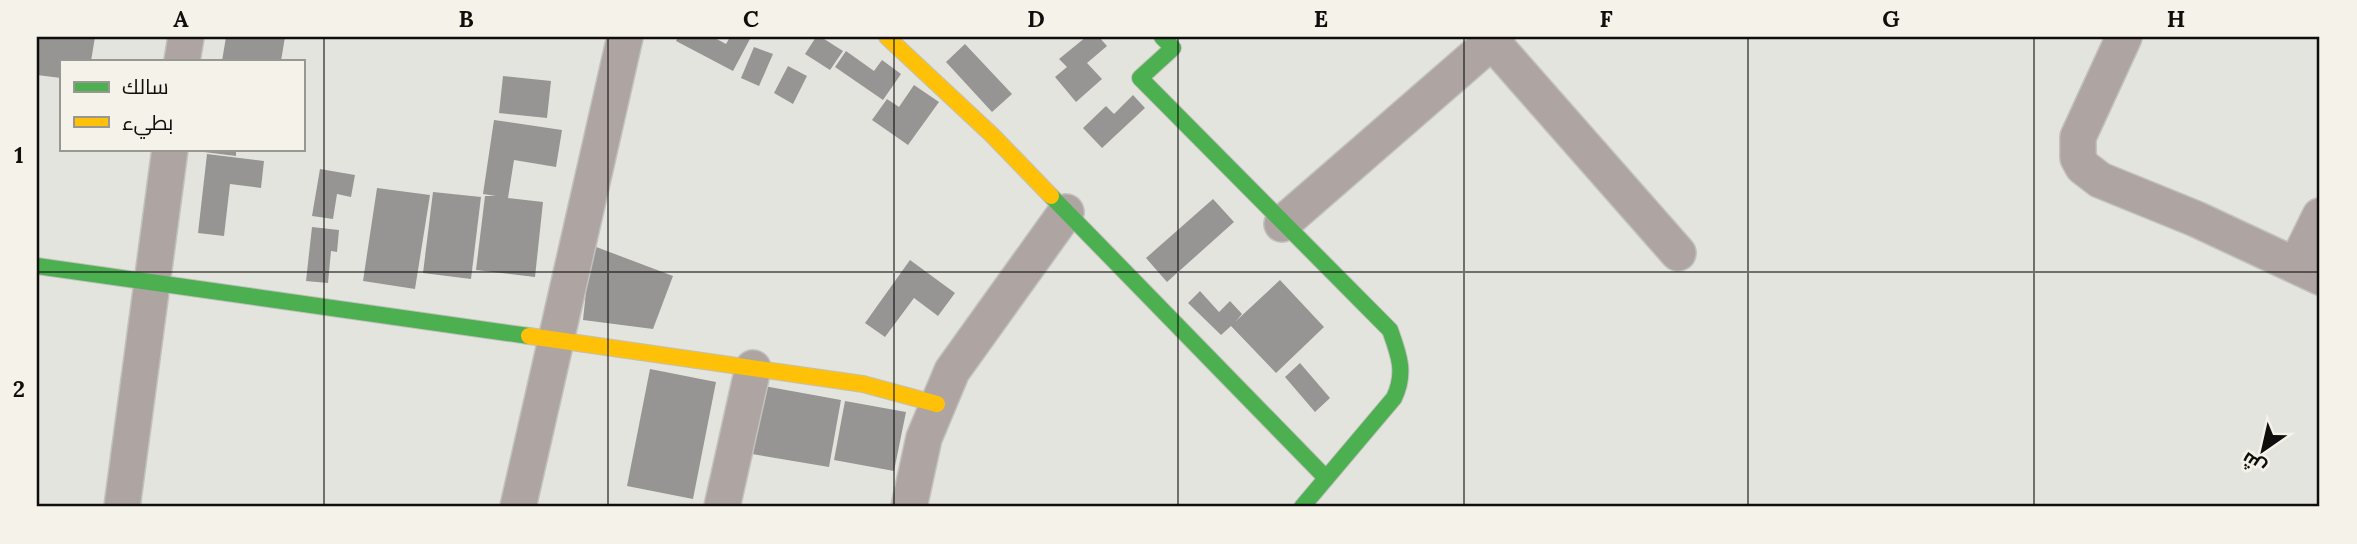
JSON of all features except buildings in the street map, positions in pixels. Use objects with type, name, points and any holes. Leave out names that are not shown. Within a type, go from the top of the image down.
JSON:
[{"type":"street","points":[[182,60],[186,37]]},
{"type":"street","points":[[518,507],[625,37]]},
{"type":"street","points":[[887,37],[992,135],[1326,478]]},
{"type":"street","points":[[1163,37],[1173,48],[1140,78],[1390,330],[1402,362],[1399,386],[1394,398],[1302,507]]},
{"type":"street","points":[[2124,37],[2078,137],[2078,158],[2083,167],[2100,180],[2196,219],[2308,271],[2320,216]]},
{"type":"street","points":[[1282,224],[1492,38],[1678,253]]},
{"type":"street","points":[[122,507],[170,150]]},
{"type":"street","points":[[909,507],[924,438],[937,404],[972,341],[1066,212]]},
{"type":"street","points":[[37,266],[556,338],[863,384],[937,404]]},
{"type":"street","points":[[722,507],[753,368]]},
{"type":"traffic: fast","points":[[1162,37],[1173,48],[1140,78],[1390,330],[1396,348],[1400,380],[1394,398],[1302,507]]},
{"type":"traffic: fast","points":[[1051,196],[1326,478]]},
{"type":"traffic: fast","points":[[37,266],[529,336]]},
{"type":"traffic: slow","points":[[887,37],[992,135],[1051,196]]},
{"type":"traffic: slow","points":[[529,336],[863,384],[937,404]]}]
